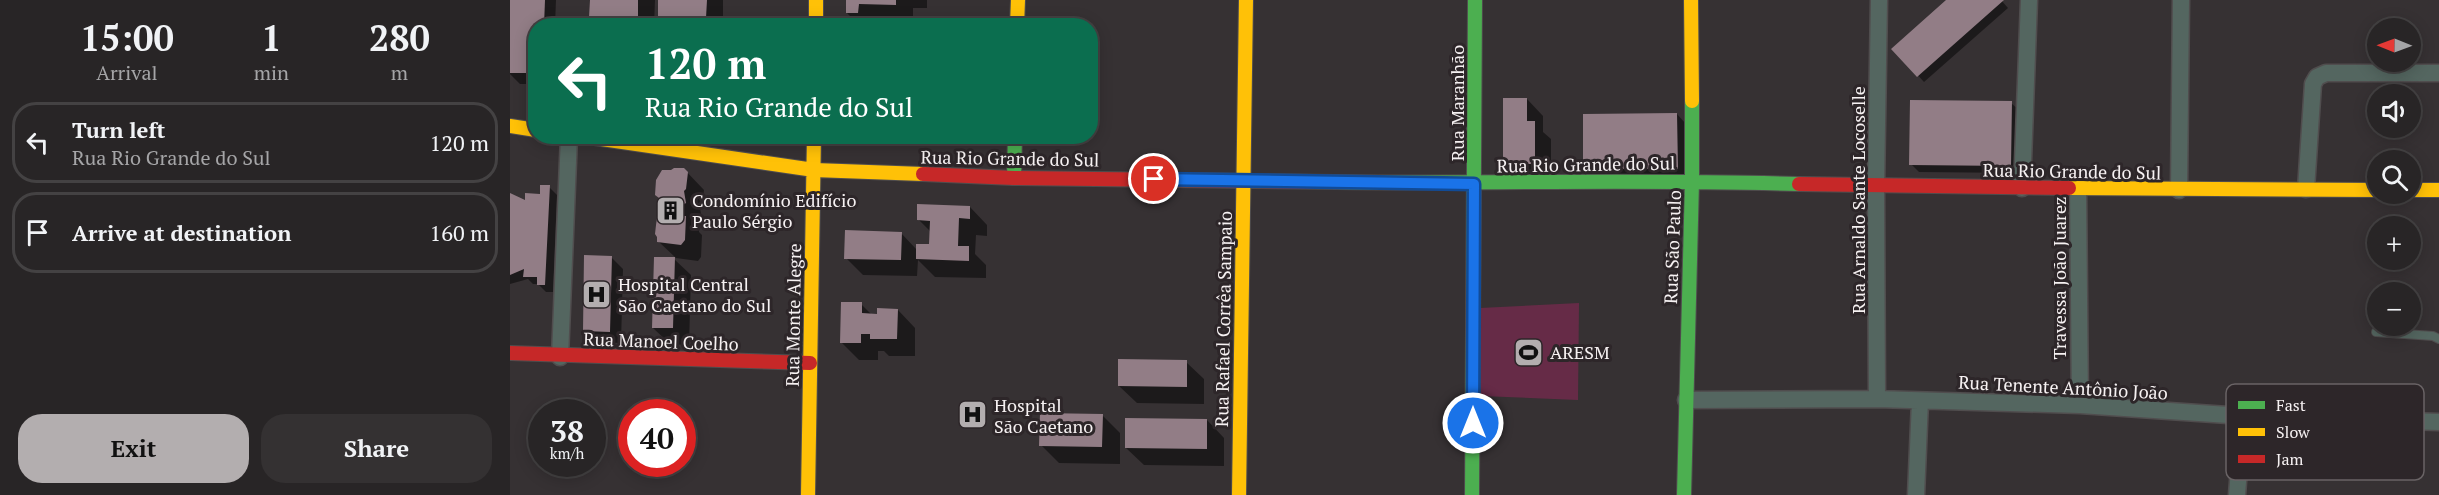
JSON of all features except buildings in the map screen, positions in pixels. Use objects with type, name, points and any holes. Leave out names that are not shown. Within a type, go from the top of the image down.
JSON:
[{"type":"street","points":[[816,0],[816,18]]},
{"type":"street","points":[[1017,18],[1018,0]]},
{"type":"street","name":"Rua Rafael Corrêa Sampaio","points":[[1239,495],[1246,0]]},
{"type":"street","name":"Rua Maranhão","points":[[1472,495],[1475,0]]},
{"type":"street","name":"Rua São Paulo","points":[[1684,495],[1692,181],[1691,0]]},
{"type":"street","name":"Rua Arnaldo Sante Locoselle","points":[[1877,399],[1876,187],[1879,0]]},
{"type":"street","points":[[2022,188],[2030,0]]},
{"type":"street","points":[[2179,190],[2181,0]]},
{"type":"street","points":[[2306,189],[2313,84],[2317,76],[2326,73],[2439,73]]},
{"type":"street","points":[[510,126],[528,129]]},
{"type":"street","points":[[560,357],[569,144]]},
{"type":"street","name":"Rua Rio Grande do Sul","points":[[636,144],[814,170],[1014,178],[1474,184],[1692,181],[1876,187],[2367,190]]},
{"type":"street","name":"Rua Monte Alegre","points":[[808,495],[814,144]]},
{"type":"street","points":[[1014,178],[1015,144]]},
{"type":"street","name":"Travessa João Juarez","points":[[2078,188],[2080,405]]},
{"type":"street","points":[[2421,190],[2439,190]]},
{"type":"street","name":"Rua Manoel Coelho","points":[[510,353],[560,357],[810,363]]},
{"type":"street","name":"Rua Tenente Antônio João","points":[[1686,400],[1877,399],[2080,405],[2226,415]]},
{"type":"street","points":[[1916,495],[1920,401]]},
{"type":"street","name":"Rua Tenente Antônio João","points":[[2424,422],[2439,422]]},
{"type":"street","points":[[2237,495],[2238,480]]},
{"type":"lane","points":[[2421,335],[2439,339]]},
{"type":"shaded area","name":"ARESM","points":[[1579,303],[1578,400],[1481,396],[1480,308]]},
{"type":"traffic: fast","points":[[1472,495],[1475,0]]},
{"type":"traffic: fast","points":[[1684,495],[1692,101]]},
{"type":"traffic: fast","points":[[1014,178],[1015,144]]},
{"type":"traffic: fast","points":[[1336,182],[1799,184]]},
{"type":"traffic: slow","points":[[816,0],[816,18]]},
{"type":"traffic: slow","points":[[1017,18],[1018,0]]},
{"type":"traffic: slow","points":[[1239,495],[1246,0]]},
{"type":"traffic: slow","points":[[1691,0],[1692,101]]},
{"type":"traffic: slow","points":[[510,126],[528,129]]},
{"type":"traffic: slow","points":[[636,144],[814,170],[923,174]]},
{"type":"traffic: slow","points":[[808,495],[814,144]]},
{"type":"traffic: slow","points":[[2069,188],[2367,190]]},
{"type":"traffic: slow","points":[[2421,190],[2439,190]]},
{"type":"traffic: jam","points":[[923,174],[1014,178],[1336,182]]},
{"type":"traffic: jam","points":[[1799,184],[2069,188]]},
{"type":"traffic: jam","points":[[510,353],[810,363]]},
{"type":"place","name":"Condomínio Edifício Paulo Sérgio","points":[[671,210]]},
{"type":"place","name":"Hospital Central São Caetano do Sul","points":[[597,294]]},
{"type":"place","name":"ARESM","points":[[1529,352]]},
{"type":"place","name":"Hospital São Caetano","points":[[973,415]]},
{"type":"route","points":[[1154,179],[1474,184],[1473,423]]}]
